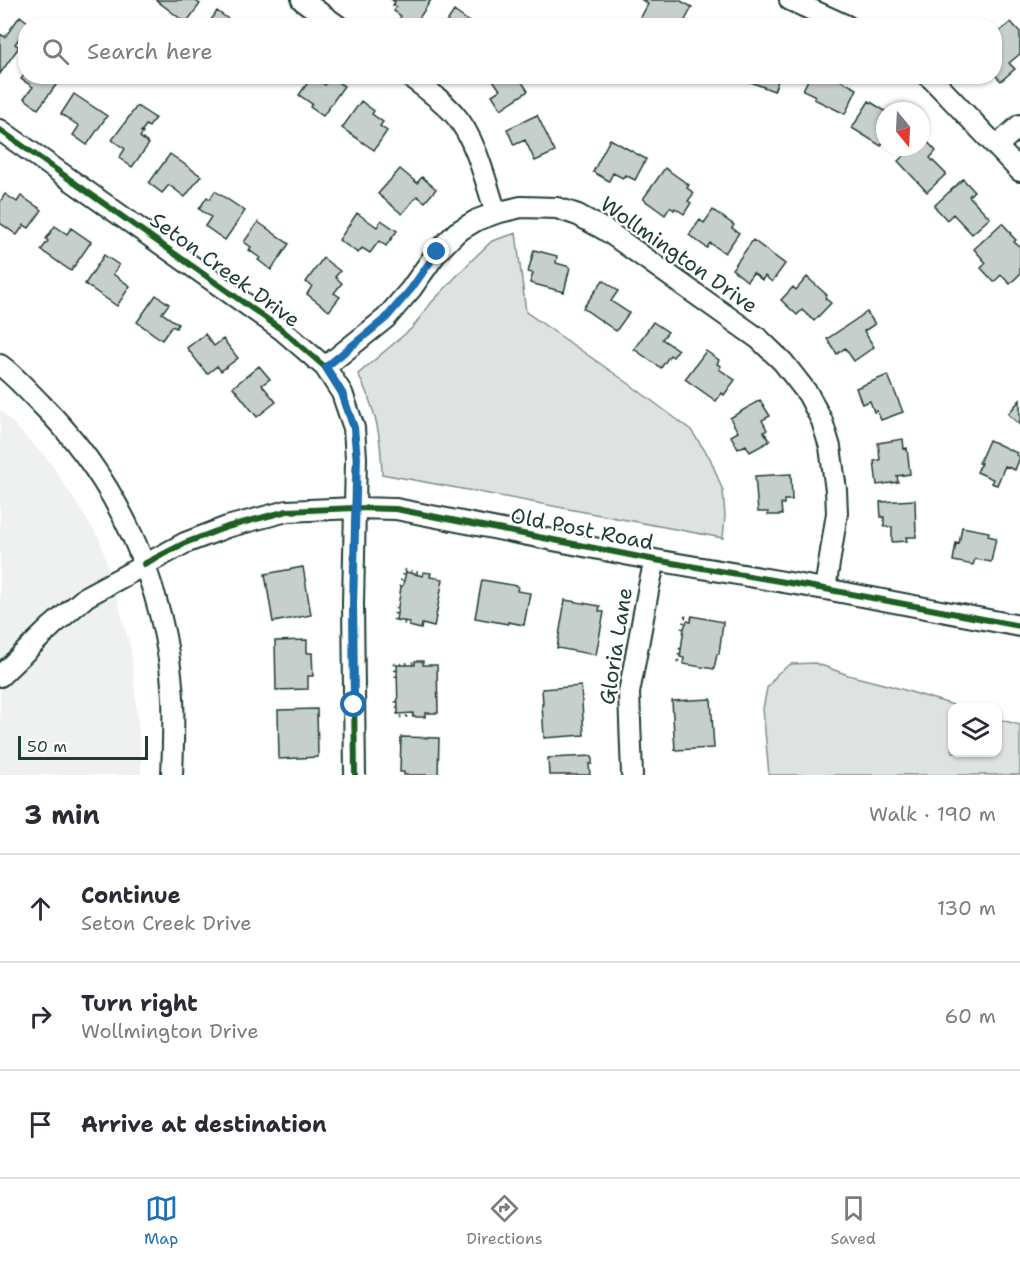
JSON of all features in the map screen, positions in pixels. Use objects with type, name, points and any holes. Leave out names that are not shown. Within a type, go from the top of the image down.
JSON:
[{"type":"street","points":[[302,0],[327,18]]},
{"type":"street","points":[[790,0],[829,18]]},
{"type":"street","points":[[420,84],[456,116],[471,141],[496,213]]},
{"type":"street","points":[[937,84],[1020,171]]},
{"type":"street","points":[[997,146],[1020,125]]},
{"type":"street","name":"Seton Creek Drive","points":[[0,130],[280,329],[326,367],[342,393],[354,428],[357,458],[353,610],[355,775]]},
{"type":"street","name":"Wollmington Drive","points":[[326,367],[386,318],[411,289],[437,252],[457,232],[477,220],[521,207],[557,208],[578,215],[608,231],[759,339],[783,362],[808,394],[822,421],[830,447],[836,490],[837,513],[825,589]]},
{"type":"street","points":[[0,365],[56,419],[85,454],[111,494],[144,564],[154,592],[168,657],[173,696],[172,775]]},
{"type":"street","name":"Old Post Road","points":[[0,676],[87,596],[185,543],[227,527],[287,511],[396,509],[655,560],[1020,626]]},
{"type":"street","name":"Gloria Lane","points":[[632,775],[629,693],[655,560]]},
{"type":"path","points":[[400,587],[404,570],[424,574]]},
{"type":"path","points":[[396,607],[394,621],[410,624]]},
{"type":"path","points":[[682,629],[686,617],[692,618]]},
{"type":"path","points":[[680,648],[678,661],[683,662]]},
{"type":"path","points":[[396,677],[395,664],[415,663]]},
{"type":"path","points":[[396,701],[398,717],[413,716]]},
{"type":"shaded area","points":[[516,233],[526,312],[691,430],[710,458],[723,491],[725,516],[723,538],[382,474],[376,422],[358,374],[412,328],[431,303],[492,241]]},
{"type":"shaded area","points":[[0,410],[50,462],[100,540],[131,649],[141,775],[0,775]]},
{"type":"shaded area","points":[[815,663],[848,675],[948,703],[948,757],[1002,757],[1002,720],[1020,725],[1020,775],[769,775],[763,709],[767,688],[778,673],[791,664]]},
{"type":"building","points":[[156,0],[194,0],[200,4],[190,18],[179,18]]},
{"type":"building","points":[[392,0],[431,0],[419,18],[400,18],[401,16],[394,11],[397,7],[393,5],[395,2]]},
{"type":"building","points":[[642,0],[679,0],[692,7],[686,18],[641,18],[648,4]]},
{"type":"building","points":[[217,11],[227,18],[212,18]]},
{"type":"building","points":[[454,11],[464,18],[449,18]]},
{"type":"building","points":[[18,19],[18,40],[15,44],[18,48],[0,74],[0,34],[5,37]]},
{"type":"building","points":[[1011,22],[1020,32],[1020,54],[1009,63],[1015,69],[1002,80],[1002,29]]},
{"type":"building","points":[[28,84],[57,84],[38,109],[24,98],[33,87]]},
{"type":"building","points":[[307,84],[341,84],[344,86],[323,116],[299,95]]},
{"type":"building","points":[[496,84],[523,84],[528,91],[501,109],[492,95],[500,90]]},
{"type":"building","points":[[756,84],[777,84],[774,91]]},
{"type":"building","points":[[806,84],[848,84],[857,89],[845,114],[814,99],[816,96],[803,90]]},
{"type":"building","points":[[74,94],[107,116],[87,145],[73,135],[79,126],[61,114]]},
{"type":"building","points":[[361,101],[374,111],[372,114],[383,122],[380,126],[387,131],[374,150],[342,128]]},
{"type":"building","points":[[869,101],[876,105],[876,143],[852,128]]},
{"type":"building","points":[[137,106],[155,118],[149,127],[146,125],[141,132],[143,133],[140,137],[149,144],[132,167],[119,158],[125,149],[112,140]]},
{"type":"building","points":[[537,115],[555,152],[535,161],[525,140],[514,145],[507,129]]},
{"type":"building","points":[[610,139],[646,159],[635,180],[613,173],[609,181],[593,172]]},
{"type":"building","points":[[930,145],[936,151],[930,158],[946,174],[927,192],[898,161],[903,156],[930,156]]},
{"type":"building","points":[[170,154],[201,176],[185,197],[169,185],[162,193],[149,183]]},
{"type":"building","points":[[665,168],[689,185],[687,188],[694,193],[688,201],[691,203],[684,214],[670,207],[665,215],[643,199]]},
{"type":"building","points":[[400,169],[417,183],[422,177],[436,189],[425,202],[417,196],[402,214],[378,194]]},
{"type":"building","points":[[963,179],[974,191],[969,196],[990,218],[972,234],[953,214],[947,220],[934,206]]},
{"type":"building","points":[[215,191],[245,211],[225,240],[205,226],[211,217],[199,209],[207,197],[210,199]]},
{"type":"building","points":[[5,194],[17,202],[21,196],[42,210],[29,228],[24,225],[17,235],[0,223],[0,202]]},
{"type":"building","points":[[713,210],[734,225],[732,228],[739,233],[725,253],[710,243],[707,248],[689,235],[700,220],[704,223]]},
{"type":"building","points":[[357,213],[377,227],[381,220],[397,231],[386,246],[379,241],[370,253],[362,248],[358,253],[339,240]]},
{"type":"building","points":[[258,222],[289,244],[271,270],[258,260],[260,258],[249,250],[251,247],[244,242]]},
{"type":"building","points":[[1002,223],[1020,247],[1020,274],[1010,284],[1001,275],[994,282],[981,268],[986,263],[974,249]]},
{"type":"building","points":[[55,226],[67,234],[71,228],[91,242],[71,271],[41,250]]},
{"type":"building","points":[[753,240],[785,264],[772,282],[765,276],[762,280],[753,273],[747,281],[732,269]]},
{"type":"building","points":[[534,250],[557,256],[556,263],[570,267],[564,292],[530,283],[533,273],[528,272]]},
{"type":"building","points":[[104,255],[119,265],[113,274],[130,286],[117,306],[85,284]]},
{"type":"building","points":[[323,258],[340,271],[335,277],[342,283],[334,293],[340,297],[329,311],[307,294],[312,286],[306,282]]},
{"type":"building","points":[[807,277],[827,295],[825,298],[831,303],[814,321],[802,310],[797,315],[781,300],[793,287],[796,290]]},
{"type":"building","points":[[603,280],[618,291],[611,301],[629,313],[616,331],[583,308]]},
{"type":"building","points":[[156,295],[169,304],[162,313],[178,324],[176,328],[172,326],[162,340],[137,322]]},
{"type":"building","points":[[867,312],[875,324],[864,331],[874,347],[854,361],[845,348],[837,354],[827,339]]},
{"type":"building","points":[[653,322],[668,332],[662,339],[678,350],[673,357],[670,355],[661,368],[634,349]]},
{"type":"building","points":[[205,334],[214,346],[223,339],[238,358],[221,371],[217,366],[207,374],[187,348]]},
{"type":"building","points":[[706,351],[719,360],[717,364],[721,366],[719,369],[735,380],[724,395],[722,393],[716,401],[685,379]]},
{"type":"building","points":[[259,366],[270,379],[262,385],[276,402],[257,417],[233,387]]},
{"type":"building","points":[[888,375],[903,412],[881,420],[877,411],[874,412],[870,401],[862,404],[856,388]]},
{"type":"building","points":[[760,400],[770,416],[762,420],[767,430],[764,432],[770,441],[750,452],[746,445],[738,449],[731,436],[738,432],[730,418]]},
{"type":"building","points":[[1020,400],[1020,425],[1008,414]]},
{"type":"building","points":[[903,439],[904,449],[907,448],[910,474],[897,476],[898,482],[877,485],[874,461],[880,460],[878,443]]},
{"type":"building","points":[[989,440],[1017,453],[1016,455],[1020,457],[1015,470],[1005,466],[997,485],[991,483],[993,479],[977,472]]},
{"type":"building","points":[[791,474],[792,500],[784,500],[784,504],[781,504],[782,515],[758,512],[755,476]]},
{"type":"building","points":[[915,500],[916,537],[906,537],[907,541],[892,542],[892,527],[884,527],[880,502]]},
{"type":"building","points":[[962,527],[989,532],[988,536],[996,538],[991,562],[975,559],[973,565],[953,561]]},
{"type":"building","points":[[303,567],[311,615],[273,622],[265,574]]},
{"type":"building","points":[[406,572],[423,576],[424,572],[431,573],[430,577],[443,579],[434,627],[422,624],[421,629],[409,626],[410,622],[396,620],[401,587]]},
{"type":"building","points":[[482,580],[518,586],[517,591],[530,593],[524,625],[475,618]]},
{"type":"building","points":[[565,600],[600,606],[599,611],[604,612],[596,655],[557,648]]},
{"type":"building","points":[[692,616],[723,622],[719,654],[717,654],[714,669],[683,664],[684,658],[680,657],[684,628],[687,621],[691,622]]},
{"type":"building","points":[[307,640],[307,653],[312,653],[313,676],[308,676],[308,689],[276,690],[275,641]]},
{"type":"building","points":[[415,661],[423,661],[423,665],[437,665],[438,713],[425,713],[425,717],[413,717],[413,713],[398,714],[397,665],[415,665]]},
{"type":"building","points":[[581,686],[584,735],[544,738],[542,689]]},
{"type":"building","points":[[711,699],[714,748],[675,750],[672,701]]},
{"type":"building","points":[[317,709],[318,757],[279,759],[278,710]]},
{"type":"building","points":[[401,737],[439,738],[438,775],[404,775],[404,772],[400,772]]},
{"type":"building","points":[[592,756],[592,764],[589,764],[590,775],[549,775],[548,758]]},
{"type":"cycle path","points":[[0,130],[281,329],[325,367],[342,393],[354,428],[356,458],[353,604],[355,775]]},
{"type":"cycle path","points":[[144,564],[185,543],[227,527],[287,511],[396,509],[655,560],[1020,626]]},
{"type":"route","points":[[354,705],[353,604],[357,458],[354,428],[342,393],[326,367],[386,318],[411,289],[437,252]]}]
